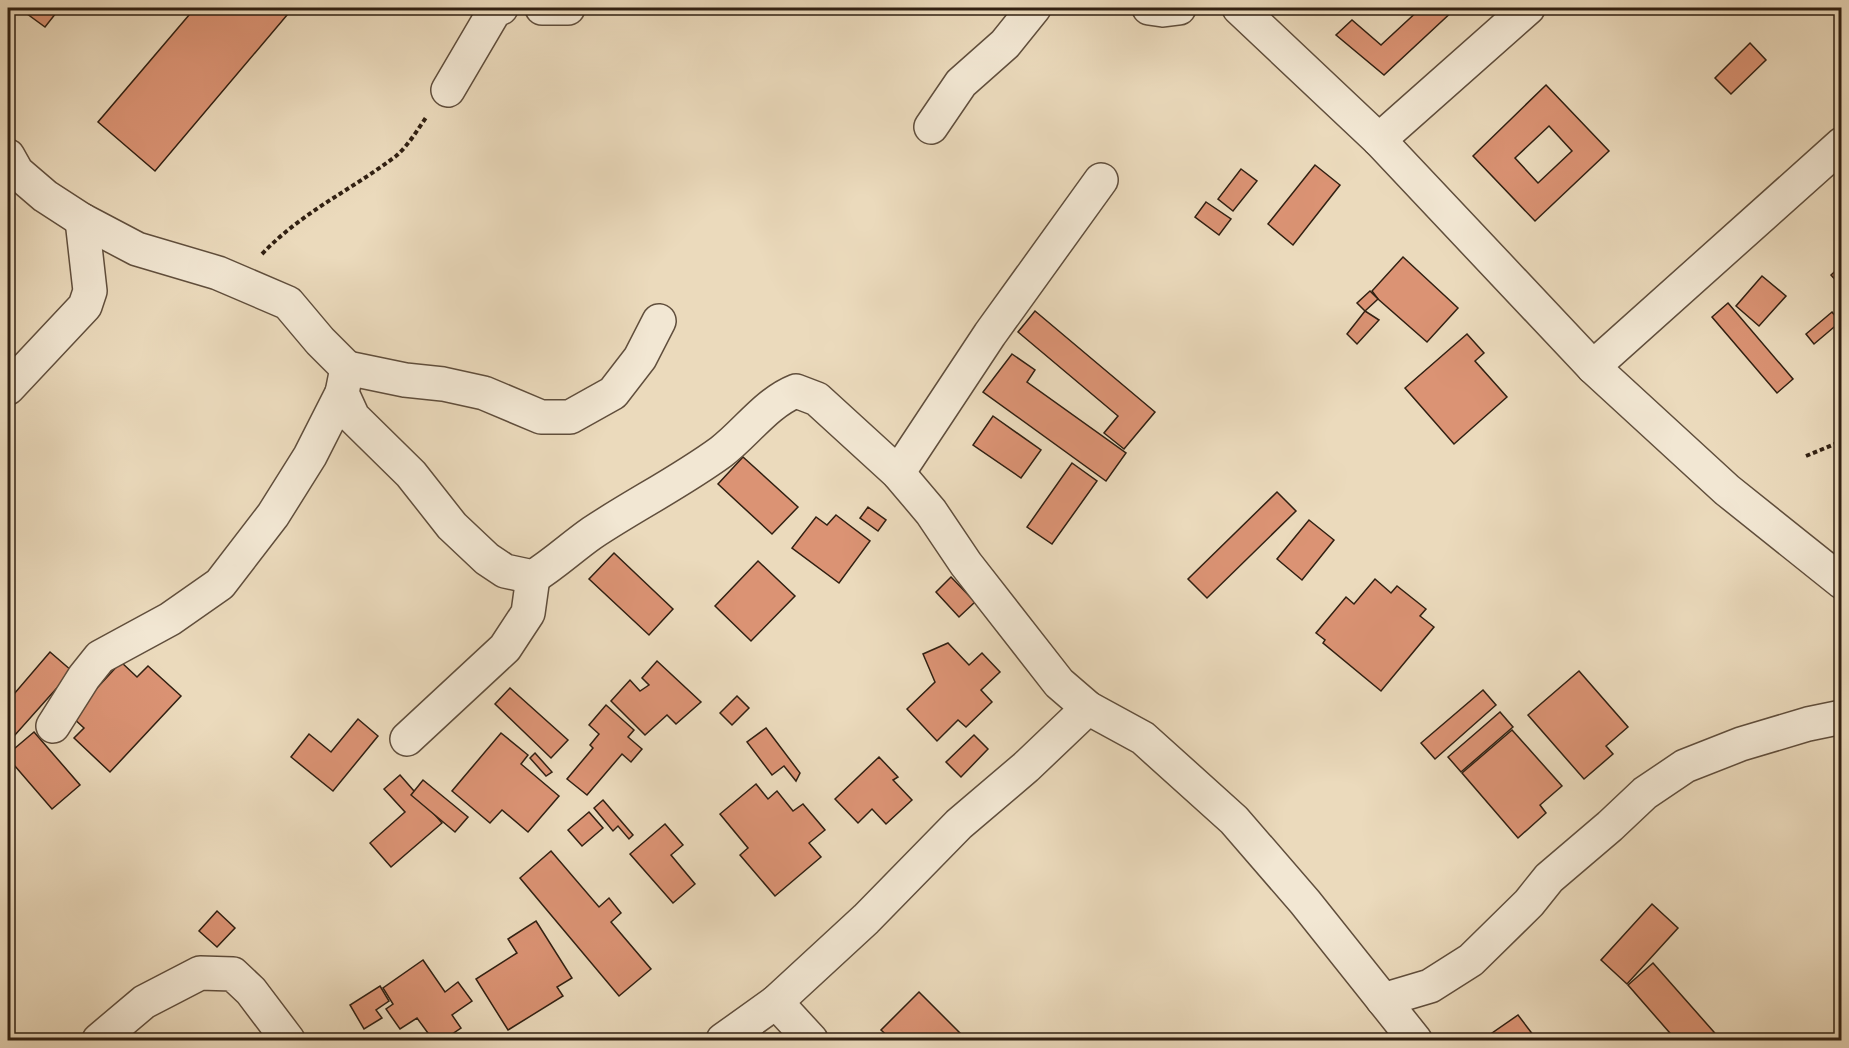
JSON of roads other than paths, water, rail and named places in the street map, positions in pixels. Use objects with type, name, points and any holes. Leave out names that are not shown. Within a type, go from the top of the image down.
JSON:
[{"type":"street","points":[[448,90],[495,10],[501,8]]},
{"type":"street","points":[[542,8],[568,8]]},
{"type":"street","points":[[931,127],[961,83],[1005,44],[1034,8]]},
{"type":"street","points":[[1149,8],[1163,10],[1179,8]]},
{"type":"street","points":[[1239,8],[1379,140],[1593,367],[1727,490],[1842,582]]},
{"type":"street","points":[[1379,140],[1528,8]]},
{"type":"street","points":[[1593,367],[1842,144]]},
{"type":"street","points":[[8,156],[17,172],[45,196],[82,220],[137,249],[218,273],[288,303],[320,341],[344,381],[353,417],[411,474],[452,526],[488,559],[505,571],[533,577],[556,563],[592,534],[722,451],[783,396],[795,391],[817,399],[898,472],[931,512],[966,564],[1059,683],[1088,708],[1143,738],[1234,820],[1305,902],[1415,1041]]},
{"type":"street","points":[[898,472],[990,334],[1101,180]]},
{"type":"street","points":[[8,388],[85,306],[90,291],[82,220]]},
{"type":"street","points":[[344,381],[405,380],[444,384],[484,393],[541,417],[570,417],[613,393],[640,358],[659,321]]},
{"type":"street","points":[[53,726],[84,677],[100,657],[170,619],[220,584],[273,515],[310,456],[344,381]]},
{"type":"street","points":[[407,739],[505,648],[528,613],[533,577]]},
{"type":"street","points":[[723,1041],[776,1002],[866,919],[959,824],[1026,767],[1088,708]]},
{"type":"street","points":[[1383,1000],[1430,986],[1471,960],[1529,903],[1550,878],[1645,793],[1685,766],[1741,744],[1808,724],[1842,717]]},
{"type":"street","points":[[99,1041],[144,1002],[200,973],[232,974],[251,991],[288,1041]]},
{"type":"street","points":[[776,1002],[811,1041]]}]
